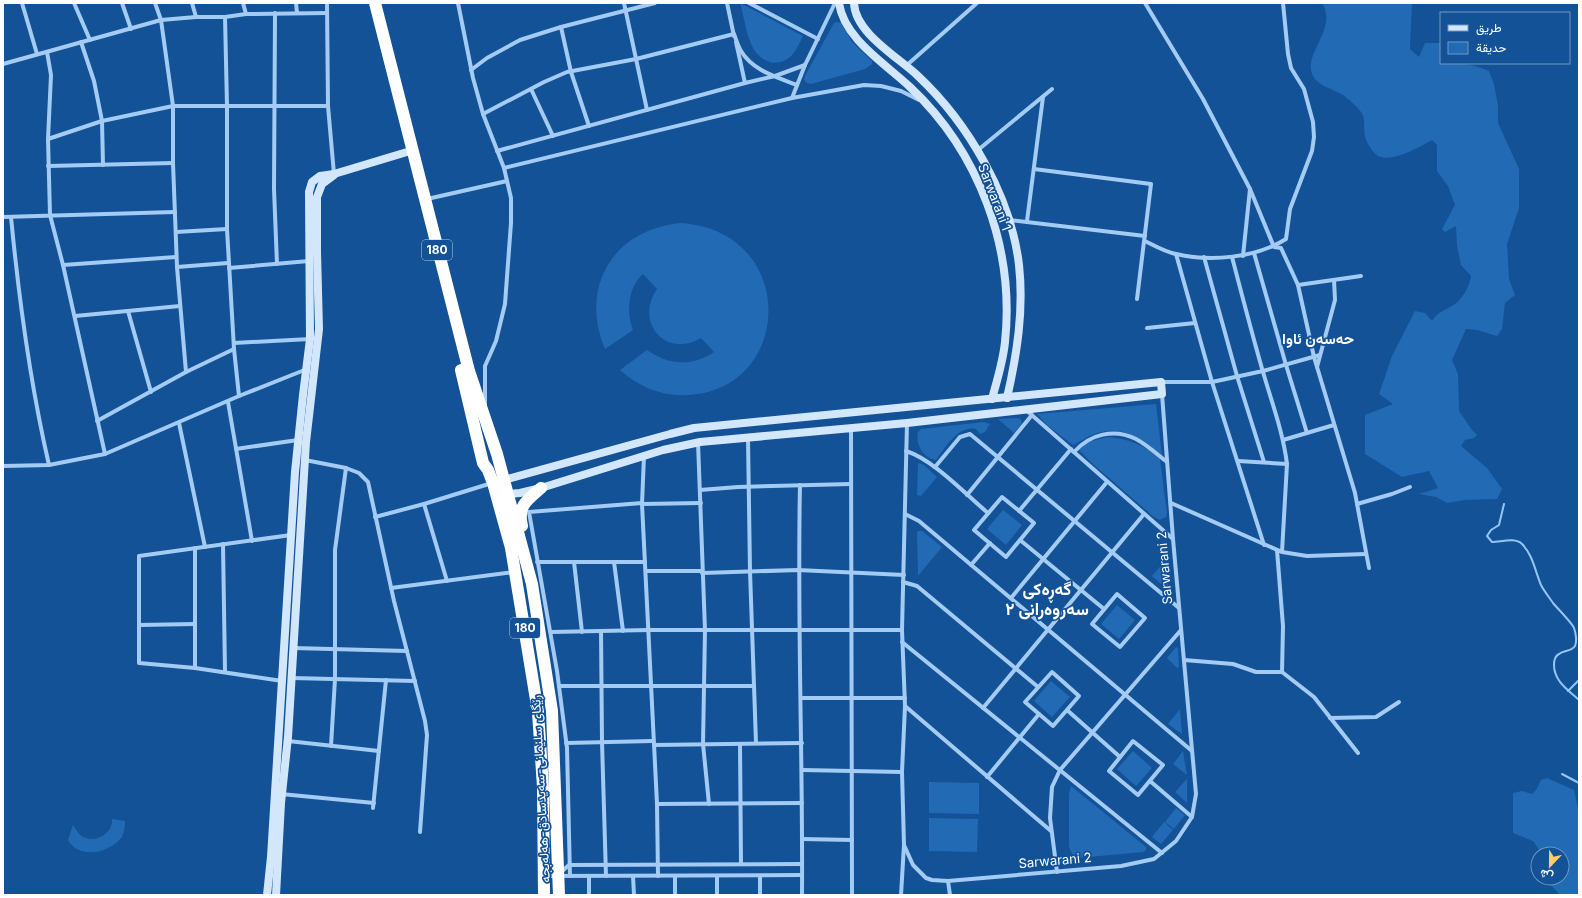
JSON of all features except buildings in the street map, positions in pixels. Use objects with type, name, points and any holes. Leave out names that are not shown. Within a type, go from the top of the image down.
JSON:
[{"type":"highway","name":"180","points":[[370,3],[468,371],[497,454],[495,482],[508,494]]},
{"type":"highway","name":"180","points":[[376,3],[410,152]]},
{"type":"highway","name":"رێگای سلێمانی-سەیدسادق-هەلەبجە","points":[[424,205],[460,368],[483,462],[495,482],[516,572],[538,712],[543,787],[544,895]]},
{"type":"highway","points":[[529,572],[528,557],[520,514],[525,502],[541,488]]},
{"type":"highway","name":"رێگای سلێمانی-سەیدسادق-هەلەبجە","points":[[508,494],[529,572],[552,711],[564,876],[559,895]]},
{"type":"main road","name":"Sarwarani 1","points":[[839,3],[844,18],[858,40],[902,79],[927,104],[958,145],[980,184],[1000,246],[1004,265],[1006,295],[1005,344],[1000,372],[992,399]]},
{"type":"main road","points":[[854,3],[858,19],[868,33],[907,65],[941,100],[978,150],[1008,220],[1018,266],[1020,328],[1016,360],[1007,398]]},
{"type":"main road","points":[[279,794],[282,681],[291,612],[304,460],[307,369],[311,311],[309,192],[312,182],[320,176],[334,174],[410,152]]},
{"type":"main road","points":[[276,895],[275,857],[278,803],[287,741],[293,648],[291,612],[291,535],[298,440],[319,329],[317,197],[322,184],[334,174]]},
{"type":"main road","points":[[980,184],[991,178]]},
{"type":"main road","points":[[495,482],[694,428],[1161,382]]},
{"type":"main road","name":"Sarwarani 2","points":[[1161,382],[1162,394]]},
{"type":"main road","points":[[508,494],[541,488],[644,456],[698,442],[1029,413],[1162,394]]},
{"type":"main road","points":[[769,421],[770,436]]},
{"type":"main road","points":[[268,895],[275,857]]},
{"type":"street","points":[[22,3],[37,54]]},
{"type":"street","points":[[74,3],[90,40]]},
{"type":"street","points":[[122,3],[131,29]]},
{"type":"street","points":[[155,3],[161,20],[173,106],[176,257],[186,372]]},
{"type":"street","points":[[192,3],[196,17]]},
{"type":"street","points":[[243,3],[246,14]]},
{"type":"street","points":[[296,3],[298,13]]},
{"type":"street","points":[[327,3],[328,106],[334,174]]},
{"type":"street","points":[[458,3],[483,114],[504,168],[511,198],[512,210],[508,281],[505,304],[500,329],[485,366],[486,425]]},
{"type":"street","points":[[624,3],[647,110]]},
{"type":"street","points":[[472,70],[488,58],[520,40],[561,27],[655,3]]},
{"type":"street","points":[[726,3],[745,83]]},
{"type":"street","points":[[749,3],[757,5],[818,38]]},
{"type":"street","points":[[792,98],[805,65],[835,3]]},
{"type":"street","points":[[907,65],[977,3]]},
{"type":"street","points":[[1145,3],[1203,99],[1250,189],[1274,247]]},
{"type":"street","points":[[1145,241],[1176,254],[1204,257],[1243,256],[1274,247],[1286,239],[1290,209],[1312,151],[1314,137],[1313,122],[1304,89],[1291,68],[1288,54],[1283,3]]},
{"type":"street","points":[[275,13],[274,189],[278,264]]},
{"type":"street","points":[[3,64],[161,20],[196,17],[225,17],[246,14],[327,13]]},
{"type":"street","points":[[225,17],[228,263],[239,396]]},
{"type":"street","points":[[561,27],[571,72],[589,126]]},
{"type":"street","points":[[483,114],[544,82],[571,72],[636,59],[734,34]]},
{"type":"street","points":[[734,34],[742,52],[751,63],[760,70],[797,85]]},
{"type":"street","points":[[81,42],[94,81],[102,121],[103,164]]},
{"type":"street","points":[[47,52],[51,82],[48,139],[50,215],[75,316],[105,454]]},
{"type":"street","points":[[497,151],[775,76],[805,65]]},
{"type":"street","points":[[504,168],[792,98],[864,85],[881,86],[901,91],[927,104]]},
{"type":"street","points":[[531,89],[553,136]]},
{"type":"street","points":[[978,150],[1052,90]]},
{"type":"street","points":[[1027,221],[1043,97]]},
{"type":"street","points":[[48,139],[102,121],[173,106],[328,106]]},
{"type":"street","points":[[48,166],[173,162]]},
{"type":"street","points":[[1034,169],[1151,184],[1137,300]]},
{"type":"street","points":[[424,205],[507,181]]},
{"type":"street","points":[[1243,256],[1250,189]]},
{"type":"street","points":[[3,217],[175,212]]},
{"type":"street","points":[[11,217],[16,271],[27,355],[50,465]]},
{"type":"street","points":[[1008,220],[1027,221],[1145,236]]},
{"type":"street","points":[[176,232],[227,229]]},
{"type":"street","points":[[1274,247],[1281,248],[1298,285],[1314,357],[1357,504],[1369,568]]},
{"type":"street","points":[[1254,253],[1307,433]]},
{"type":"street","points":[[1176,254],[1212,382],[1264,545]]},
{"type":"street","points":[[1232,256],[1283,440],[1287,464],[1282,552]]},
{"type":"street","points":[[63,265],[176,257]]},
{"type":"street","points":[[1204,257],[1264,462]]},
{"type":"street","points":[[229,268],[309,261]]},
{"type":"street","points":[[177,267],[228,263]]},
{"type":"street","points":[[1298,285],[1361,276]]},
{"type":"street","points":[[1317,367],[1335,300],[1334,280]]},
{"type":"street","points":[[75,316],[180,306]]},
{"type":"street","points":[[128,311],[151,392]]},
{"type":"street","points":[[1147,328],[1195,323]]},
{"type":"street","points":[[234,343],[310,339]]},
{"type":"street","points":[[97,421],[186,372],[234,349]]},
{"type":"street","points":[[1161,382],[1212,382],[1263,371],[1320,355]]},
{"type":"street","points":[[3,466],[50,465],[105,454],[239,396],[307,369]]},
{"type":"street","name":"Sarwarani 2","points":[[907,423],[902,630],[905,706],[902,772],[904,845],[913,865],[926,878],[948,881],[1121,866],[1154,859],[1176,841],[1192,817],[1196,794],[1173,539],[1162,394]]},
{"type":"street","points":[[228,402],[252,540]]},
{"type":"street","points":[[967,495],[1029,413],[1173,539]]},
{"type":"street","points":[[179,423],[205,547]]},
{"type":"street","points":[[1283,440],[1334,425]]},
{"type":"street","points":[[851,428],[850,630],[852,895]]},
{"type":"street","points":[[1019,511],[1072,451],[1088,440],[1107,433],[1137,440],[1167,462]]},
{"type":"street","points":[[935,467],[960,437],[970,434],[1179,608]]},
{"type":"street","points":[[748,438],[750,571],[756,743]]},
{"type":"street","points":[[236,449],[298,440]]},
{"type":"street","points":[[698,442],[705,630],[703,744],[709,804]]},
{"type":"street","points":[[906,451],[918,455],[935,467],[988,514]]},
{"type":"street","points":[[644,456],[642,504],[657,804],[658,876]]},
{"type":"street","points":[[304,460],[346,468],[358,473],[368,482],[391,588],[427,735],[420,832]]},
{"type":"street","points":[[1238,461],[1287,464]]},
{"type":"street","points":[[331,746],[335,679],[335,550],[346,468]]},
{"type":"street","points":[[375,517],[424,504],[495,482]]},
{"type":"street","points":[[1011,598],[1107,482]]},
{"type":"street","points":[[700,490],[851,484]]},
{"type":"street","points":[[800,485],[798,570],[801,630],[802,895]]},
{"type":"street","points":[[1357,504],[1410,487]]},
{"type":"street","points":[[1002,497],[1034,523],[1006,557],[974,530],[988,514],[1002,497]]},
{"type":"street","points":[[1170,502],[1282,552],[1307,556],[1366,554]]},
{"type":"street","points":[[564,876],[569,865],[566,743],[551,632],[529,512],[642,504],[701,503]]},
{"type":"street","points":[[424,504],[447,581]]},
{"type":"street","points":[[905,514],[919,521],[1192,751]]},
{"type":"street","points":[[984,708],[1144,514]]},
{"type":"street","points":[[282,681],[196,668],[139,663],[139,556],[291,535]]},
{"type":"street","points":[[1020,540],[1104,609]]},
{"type":"street","points":[[971,565],[990,543]]},
{"type":"street","points":[[223,544],[225,672]]},
{"type":"street","points":[[195,548],[196,668]]},
{"type":"street","points":[[1277,550],[1283,626],[1282,672]]},
{"type":"street","points":[[537,562],[645,562]]},
{"type":"street","points":[[574,562],[582,632]]},
{"type":"street","points":[[614,562],[623,631]]},
{"type":"street","points":[[646,572],[798,570],[904,575]]},
{"type":"street","points":[[391,588],[516,572]]},
{"type":"street","points":[[903,582],[917,586],[1038,687]]},
{"type":"street","points":[[1116,594],[1145,618],[1120,647],[1092,624],[1104,609],[1116,594]]},
{"type":"street","points":[[139,625],[195,624]]},
{"type":"street","points":[[551,632],[649,630],[902,630]]},
{"type":"street","points":[[1057,872],[1050,818],[1052,787],[1060,770],[1181,630]]},
{"type":"street","points":[[601,631],[602,742],[606,876]]},
{"type":"street","points":[[902,642],[1162,853]]},
{"type":"street","points":[[293,648],[407,651]]},
{"type":"street","points":[[1184,660],[1233,664],[1256,672],[1282,672],[1314,697],[1358,753]]},
{"type":"street","points":[[1052,672],[1079,696],[1067,710],[1053,726],[1025,702],[1052,672]]},
{"type":"street","points":[[291,678],[415,681]]},
{"type":"street","points":[[279,794],[374,806],[386,680]]},
{"type":"street","points":[[559,686],[754,686]]},
{"type":"street","points":[[801,698],[905,698]]},
{"type":"street","points":[[1330,718],[1376,717],[1399,702]]},
{"type":"street","points":[[905,706],[1052,831]]},
{"type":"street","points":[[1067,710],[1120,757]]},
{"type":"street","points":[[987,777],[1039,714]]},
{"type":"street","points":[[287,741],[379,751]]},
{"type":"street","points":[[1133,741],[1163,765],[1138,795],[1109,771],[1120,757],[1133,741]]},
{"type":"street","points":[[566,743],[802,743]]},
{"type":"street","points":[[740,744],[741,864]]},
{"type":"street","points":[[802,770],[902,772]]},
{"type":"street","points":[[1150,781],[1192,817]]},
{"type":"street","points":[[657,804],[740,805],[802,803]]},
{"type":"street","points":[[802,839],[852,840]]},
{"type":"street","points":[[901,895],[904,845]]},
{"type":"street","points":[[569,865],[802,864]]},
{"type":"street","points":[[564,876],[569,865]]},
{"type":"street","points":[[544,876],[802,876]]},
{"type":"street","points":[[589,876],[589,895]]},
{"type":"street","points":[[633,876],[634,895]]},
{"type":"street","points":[[675,876],[675,895]]},
{"type":"street","points":[[717,876],[717,895]]},
{"type":"street","points":[[760,876],[760,895]]},
{"type":"street","points":[[948,881],[950,895]]},
{"type":"green space","points":[[740,3],[803,36],[797,48],[790,57],[785,61],[773,62],[763,59],[758,55],[750,41]]},
{"type":"green space","points":[[1322,3],[1412,3],[1410,49],[1419,57],[1425,43],[1440,43],[1440,64],[1465,64],[1476,66],[1489,71],[1494,84],[1498,106],[1498,123],[1519,169],[1519,208],[1507,244],[1509,279],[1515,295],[1505,303],[1502,329],[1497,336],[1477,330],[1466,329],[1452,360],[1458,374],[1459,411],[1477,435],[1474,438],[1465,440],[1461,446],[1487,468],[1502,489],[1497,499],[1465,500],[1447,503],[1436,497],[1419,494],[1438,488],[1429,471],[1402,477],[1365,454],[1365,415],[1393,404],[1379,394],[1392,356],[1415,311],[1425,313],[1432,321],[1439,313],[1455,304],[1461,298],[1468,287],[1471,276],[1461,265],[1457,246],[1456,226],[1445,232],[1442,229],[1455,205],[1448,186],[1437,171],[1437,145],[1432,140],[1398,156],[1384,158],[1376,155],[1368,144],[1364,133],[1363,115],[1361,112],[1353,103],[1339,93],[1324,86],[1316,80],[1313,75],[1311,70],[1311,62],[1324,29],[1326,12]]},
{"type":"green space","points":[[834,23],[841,23],[852,42],[872,61],[872,64],[865,69],[811,84],[807,83],[804,80],[805,76]]},
{"type":"green space","points":[[680,223],[719,232],[746,252],[763,279],[768,309],[764,339],[749,366],[724,386],[689,395],[670,394],[652,390],[627,376],[620,370],[647,350],[663,359],[680,362],[697,360],[714,352],[701,338],[688,343],[676,344],[657,334],[652,325],[649,314],[651,301],[657,289],[643,274],[638,279],[631,293],[629,308],[633,330],[605,349],[598,326],[596,304],[600,284],[608,265],[620,250],[636,237],[656,228]]},
{"type":"green space","points":[[1156,404],[1162,456],[1138,438],[1122,432],[1103,432],[1090,436],[1073,445],[1047,425],[1037,414]]},
{"type":"green space","points":[[1020,418],[1022,424],[1014,433],[998,419]]},
{"type":"green space","points":[[984,422],[990,424],[985,432],[980,434],[976,429],[963,430],[953,438],[936,460],[927,456],[919,446],[917,437],[918,432],[921,429]]},
{"type":"green space","points":[[1107,437],[1135,443],[1142,446],[1160,459],[1167,513],[1166,517],[1160,520],[1154,517],[1079,450],[1088,442]]},
{"type":"green space","points":[[918,463],[924,465],[937,477],[921,496],[917,495]]},
{"type":"green space","points":[[1003,510],[1022,525],[1006,545],[987,529]]},
{"type":"green space","points":[[918,531],[922,531],[942,547],[918,576],[917,533]]},
{"type":"green space","points":[[1165,561],[1169,591],[1152,576]]},
{"type":"green space","points":[[1117,605],[1135,620],[1119,639],[1101,624]]},
{"type":"green space","points":[[1176,647],[1178,648],[1179,667],[1177,668],[1167,658]]},
{"type":"green space","points":[[1051,681],[1070,697],[1052,717],[1034,701]]},
{"type":"green space","points":[[1180,709],[1182,734],[1168,724]]},
{"type":"green space","points":[[1133,751],[1152,768],[1136,786],[1117,769]]},
{"type":"green space","points":[[1183,751],[1187,775],[1173,764]]},
{"type":"green space","points":[[1547,778],[1574,790],[1579,813],[1579,895],[1560,895],[1552,886],[1570,886],[1570,846],[1536,846],[1533,841],[1513,833],[1513,793],[1522,791],[1532,794],[1536,790],[1541,780]]},
{"type":"green space","points":[[1187,779],[1187,803],[1175,792]]},
{"type":"green space","points":[[929,782],[979,783],[979,814],[929,813]]},
{"type":"green space","points":[[1071,786],[1146,847],[1146,850],[1143,852],[1078,858],[1073,856],[1069,847],[1069,794]]},
{"type":"green space","points":[[1176,808],[1185,815],[1174,829],[1165,822]]},
{"type":"green space","points":[[929,818],[978,819],[977,852],[929,851]]},
{"type":"green space","points":[[112,819],[125,821],[125,825],[122,837],[117,843],[110,847],[95,852],[87,852],[79,850],[68,840],[73,825],[83,837],[88,839],[99,838],[110,829]]},
{"type":"green space","points":[[1164,822],[1173,830],[1161,844],[1152,837]]},
{"type":"waterway","points":[[1504,504],[1499,525],[1491,530],[1487,536],[1492,542],[1512,540],[1519,542],[1526,548],[1544,590],[1573,626],[1576,637],[1575,646],[1572,649],[1558,655],[1555,659],[1554,665],[1556,676],[1566,689],[1579,700]]},
{"type":"waterway","points":[[1568,691],[1579,680]]},
{"type":"waterway","points":[[1562,774],[1579,783]]},
{"type":"district","name":"حەسەن ئاوا","points":[[1318,339]]},
{"type":"district","name":"گەڕەکی سەروەرانی ٢","points":[[1047,599]]}]
